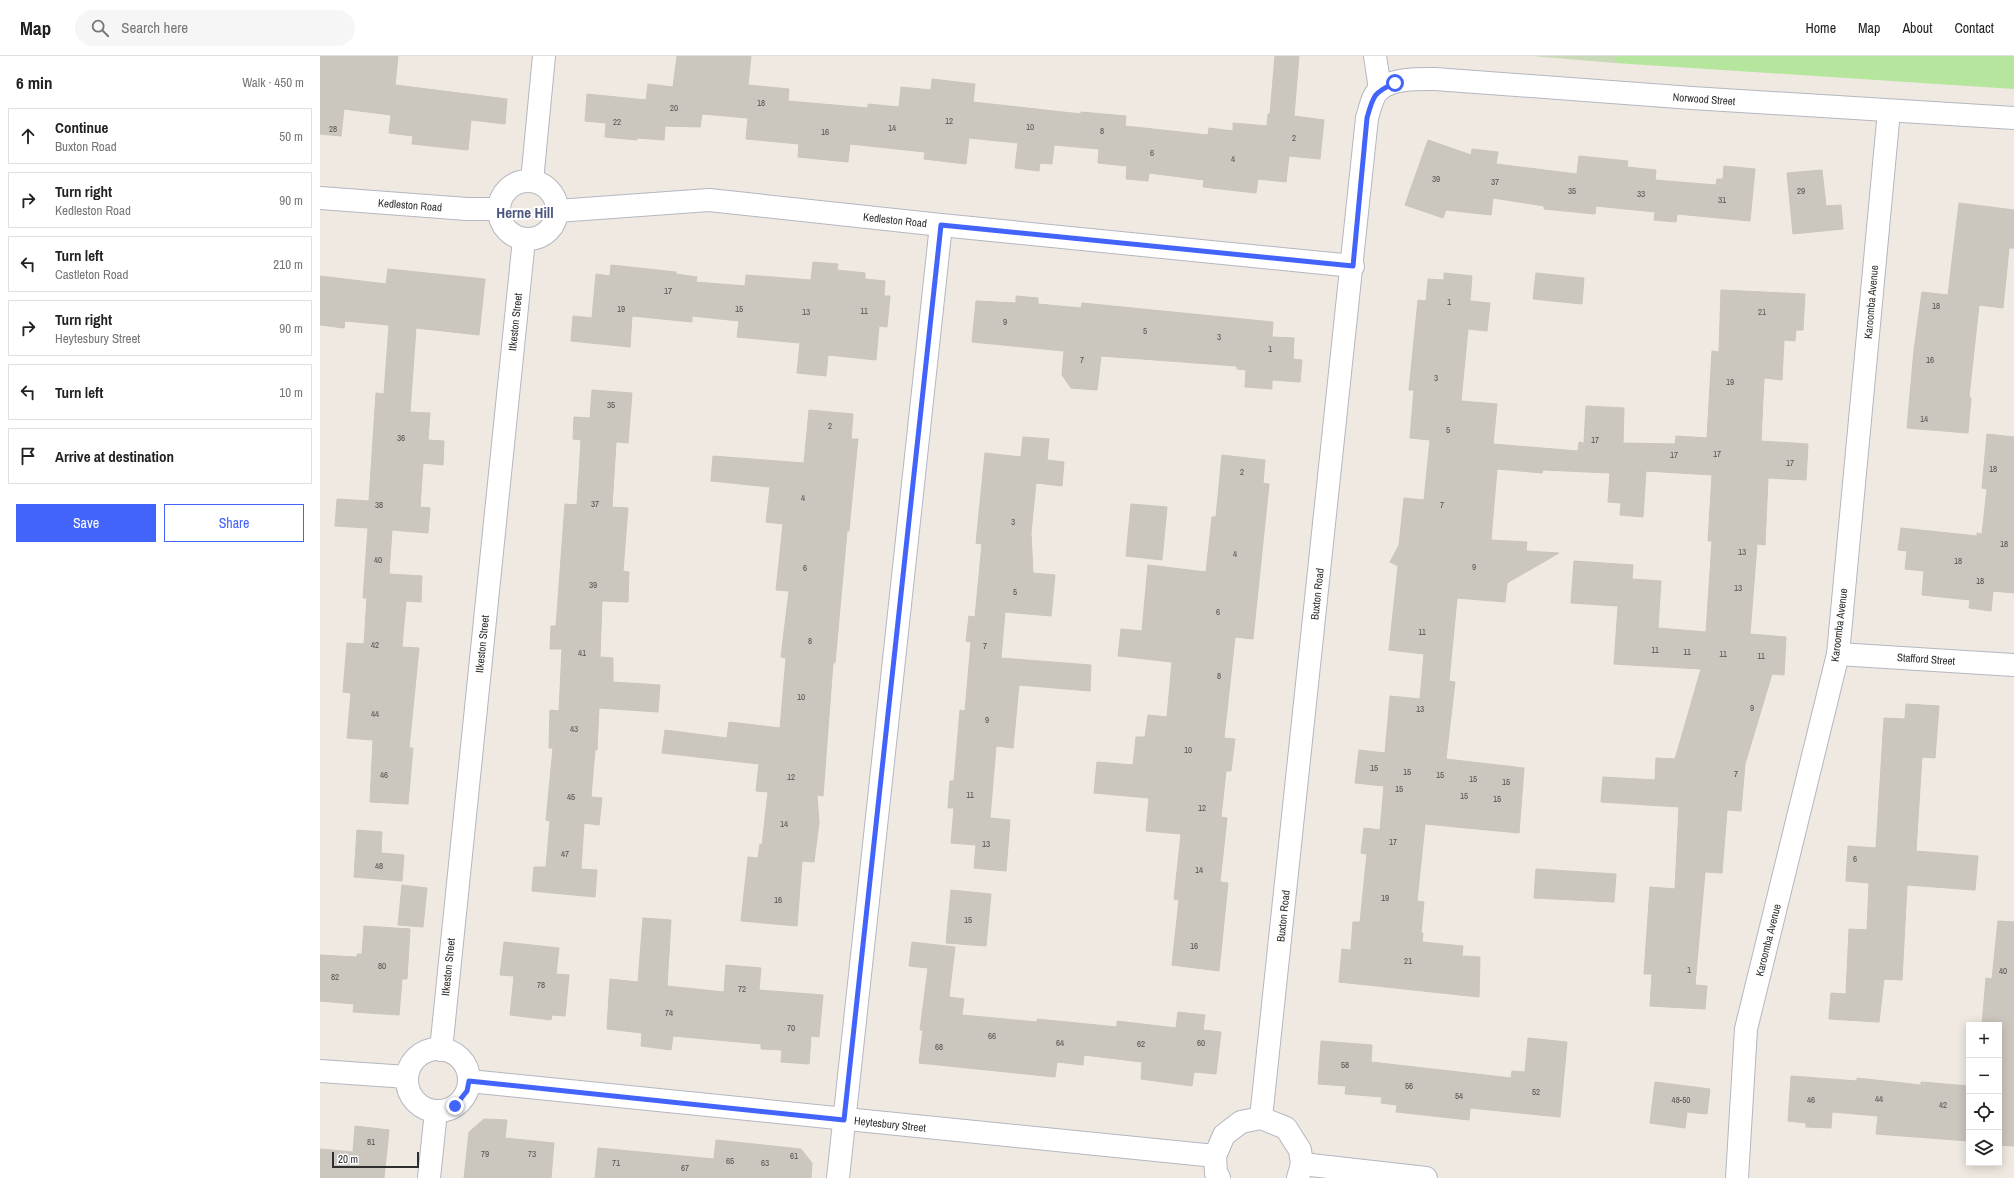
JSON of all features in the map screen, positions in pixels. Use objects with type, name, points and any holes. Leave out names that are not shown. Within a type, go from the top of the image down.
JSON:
[{"type":"street","points":[[532,182],[544,56]]},
{"type":"street","points":[[1375,56],[1387,86]]},
{"type":"street","name":"Norwood Street","points":[[1387,86],[1416,79],[1435,79],[1889,111],[2014,118]]},
{"type":"street","name":"Buxton Road","points":[[1261,1118],[1353,266],[1367,118],[1371,102],[1387,86]]},
{"type":"street","name":"Karoomba Avenue","points":[[1737,1178],[1746,1028],[1838,654],[1889,111]]},
{"type":"street","points":[[532,182],[540,184],[550,192],[556,202],[557,211],[556,220],[551,229],[543,236],[534,239],[524,239],[509,232],[500,218],[499,210],[501,200],[506,191],[518,183],[532,182]]},
{"type":"street","name":"Kedleston Road","points":[[320,198],[499,210]]},
{"type":"street","name":"Kedleston Road","points":[[557,211],[709,200],[941,225],[1353,266]]},
{"type":"street","points":[[838,1178],[941,225]]},
{"type":"street","name":"Itkeston Street","points":[[441,1050],[524,239]]},
{"type":"street","name":"Stafford Street","points":[[1838,654],[2014,665]]},
{"type":"street","points":[[432,1050],[441,1050],[458,1056],[464,1064],[469,1081],[467,1091],[455,1106],[436,1111],[426,1109],[418,1104],[411,1096],[407,1077],[415,1060],[432,1050]]},
{"type":"street","points":[[320,1071],[407,1077]]},
{"type":"street","name":"Heytesbury Street","points":[[469,1081],[844,1120],[1215,1156]]},
{"type":"street","points":[[429,1178],[436,1111]]},
{"type":"street","points":[[1219,1178],[1216,1173],[1215,1156],[1224,1135],[1241,1122],[1261,1118],[1286,1128],[1300,1150],[1300,1171],[1426,1178]]},
{"type":"green space","points":[[1532,56],[1615,56],[1615,63]]},
{"type":"green space","points":[[1615,56],[2014,56],[2014,89],[1615,63]]},
{"type":"building","points":[[320,56],[398,56],[395,85],[507,99],[505,124],[471,120],[468,150],[412,144],[413,136],[389,133],[391,115],[344,109],[341,136],[320,134]]},
{"type":"building","points":[[677,56],[751,56],[748,85],[789,89],[788,101],[868,108],[868,104],[899,107],[901,87],[931,90],[932,79],[975,84],[973,102],[1081,114],[1081,112],[1126,116],[1125,126],[1208,135],[1209,128],[1233,131],[1233,123],[1267,126],[1268,114],[1270,114],[1275,56],[1299,56],[1294,116],[1324,120],[1320,159],[1289,156],[1286,182],[1258,179],[1256,193],[1203,187],[1204,180],[1149,173],[1148,181],[1126,179],[1127,166],[1098,163],[1099,149],[1054,145],[1052,164],[1040,163],[1039,171],[1015,168],[1018,143],[969,138],[966,164],[924,159],[925,152],[850,144],[848,162],[798,157],[799,144],[746,139],[748,118],[702,114],[700,127],[665,126],[664,140],[637,138],[637,140],[605,137],[606,123],[585,121],[587,94],[646,100],[648,84],[673,87]]},
{"type":"building","points":[[1428,140],[1471,155],[1472,149],[1498,152],[1496,164],[1577,174],[1579,156],[1628,161],[1627,167],[1656,170],[1655,180],[1716,185],[1717,179],[1723,179],[1724,166],[1755,169],[1750,221],[1677,214],[1676,222],[1654,220],[1655,212],[1596,206],[1595,214],[1544,209],[1544,206],[1493,198],[1491,215],[1446,210],[1443,218],[1405,205]]},
{"type":"building","points":[[1822,170],[1826,206],[1841,205],[1843,229],[1793,234],[1787,173]]},
{"type":"building","points":[[1959,203],[2014,210],[2014,248],[2009,248],[2003,308],[1979,305],[1969,397],[1971,398],[1968,433],[1907,428],[1914,350],[1922,292],[1948,295]]},
{"type":"building","points":[[813,262],[838,264],[837,270],[865,273],[865,279],[885,281],[884,296],[890,296],[887,327],[879,326],[876,360],[828,355],[826,376],[797,373],[800,343],[737,337],[739,321],[692,316],[692,322],[632,316],[630,347],[571,341],[573,316],[592,318],[596,274],[610,276],[611,265],[676,272],[676,274],[697,277],[696,282],[745,286],[746,275],[811,280]]},
{"type":"building","points":[[388,269],[485,279],[479,335],[416,328],[410,412],[430,413],[428,440],[444,441],[443,465],[423,463],[420,507],[430,508],[428,533],[392,530],[389,574],[422,576],[421,602],[406,601],[402,647],[419,648],[409,748],[413,748],[408,804],[370,802],[373,740],[347,738],[351,693],[343,692],[347,643],[364,644],[367,598],[363,598],[368,528],[335,526],[337,499],[369,501],[376,393],[384,394],[389,325],[345,321],[344,328],[320,325],[320,276],[386,284]]},
{"type":"building","points":[[1444,273],[1472,276],[1470,301],[1490,303],[1487,331],[1468,329],[1461,401],[1497,404],[1493,444],[1578,451],[1579,442],[1584,443],[1586,406],[1624,408],[1623,443],[1675,444],[1676,436],[1707,438],[1712,351],[1719,352],[1721,290],[1805,294],[1803,330],[1796,330],[1795,341],[1784,340],[1782,380],[1764,378],[1761,441],[1808,444],[1806,480],[1768,478],[1765,545],[1757,544],[1750,634],[1786,637],[1784,675],[1772,674],[1745,764],[1741,811],[1727,810],[1722,873],[1705,872],[1695,985],[1707,986],[1705,1009],[1650,1006],[1652,974],[1644,974],[1650,887],[1675,889],[1679,807],[1601,802],[1603,777],[1655,780],[1656,758],[1675,759],[1701,669],[1614,664],[1618,606],[1571,603],[1574,561],[1633,565],[1632,579],[1661,581],[1658,628],[1706,632],[1712,541],[1708,541],[1712,475],[1646,471],[1643,517],[1620,515],[1621,503],[1608,502],[1610,473],[1543,470],[1542,473],[1497,469],[1491,540],[1527,542],[1526,551],[1559,553],[1507,583],[1505,602],[1457,598],[1449,681],[1455,682],[1446,759],[1524,768],[1519,833],[1425,824],[1417,901],[1424,902],[1421,933],[1423,933],[1422,942],[1463,946],[1462,956],[1480,957],[1479,997],[1339,982],[1342,949],[1351,950],[1353,922],[1360,922],[1367,854],[1361,853],[1364,828],[1380,830],[1384,786],[1355,783],[1359,750],[1385,753],[1390,696],[1420,699],[1424,654],[1389,650],[1398,566],[1390,562],[1399,545],[1404,498],[1424,500],[1430,440],[1410,438],[1414,390],[1409,390],[1418,300],[1426,301],[1428,279],[1444,280]]},
{"type":"building","points":[[1536,273],[1584,278],[1582,304],[1533,299]]},
{"type":"building","points":[[1016,296],[1038,298],[1038,304],[1081,308],[1082,303],[1273,322],[1272,337],[1294,338],[1293,359],[1302,360],[1300,382],[1272,380],[1272,389],[1245,387],[1246,370],[1237,369],[1237,366],[1101,356],[1097,390],[1071,388],[1062,375],[1064,351],[972,342],[976,301],[1016,303]]},
{"type":"building","points":[[592,390],[632,393],[628,443],[616,442],[612,507],[628,508],[623,571],[629,572],[628,602],[602,601],[600,657],[613,658],[613,682],[660,685],[658,712],[599,708],[597,750],[595,750],[591,797],[602,798],[599,825],[584,823],[581,869],[597,870],[595,897],[532,891],[534,867],[546,867],[550,821],[546,820],[553,748],[549,748],[550,710],[559,711],[562,649],[550,649],[551,626],[556,626],[565,504],[577,505],[581,440],[573,439],[574,417],[590,418]]},
{"type":"building","points":[[809,410],[853,414],[851,439],[858,439],[849,531],[847,531],[835,663],[833,663],[823,796],[817,795],[819,822],[814,862],[802,861],[797,926],[741,921],[748,857],[758,858],[760,844],[762,845],[768,792],[756,791],[759,764],[662,753],[665,730],[727,738],[729,722],[780,728],[786,658],[781,657],[789,591],[776,590],[783,524],[766,522],[770,487],[711,481],[713,456],[804,463]]},
{"type":"building","points":[[1987,434],[2014,437],[2014,593],[1993,591],[1991,611],[1969,608],[1970,600],[1922,595],[1924,571],[1905,569],[1907,551],[1898,550],[1901,528],[1977,536],[1977,533],[1982,534],[1987,489],[1982,488]]},
{"type":"building","points":[[1023,437],[1049,439],[1047,460],[1064,462],[1062,486],[1036,483],[1031,533],[1033,573],[1055,575],[1051,616],[1005,612],[1001,658],[1091,665],[1090,691],[1019,685],[1013,748],[996,746],[990,818],[1010,820],[1006,871],[974,868],[976,845],[951,843],[954,808],[948,808],[950,781],[954,781],[960,710],[965,711],[971,642],[966,641],[969,616],[975,617],[982,544],[976,543],[985,453],[1021,457]]},
{"type":"building","points":[[1222,455],[1265,460],[1263,483],[1269,484],[1253,639],[1235,637],[1224,738],[1235,739],[1231,771],[1226,771],[1221,817],[1227,818],[1220,882],[1228,883],[1219,971],[1172,965],[1179,900],[1174,899],[1181,834],[1146,831],[1149,798],[1094,793],[1097,762],[1133,765],[1136,737],[1145,737],[1148,715],[1167,717],[1172,662],[1118,656],[1121,629],[1142,631],[1148,565],[1206,572],[1212,517],[1216,517]]},
{"type":"building","points":[[1131,504],[1167,507],[1162,560],[1126,556]]},
{"type":"building","points":[[1906,704],[1939,706],[1935,758],[1922,757],[1916,851],[1978,856],[1975,890],[1907,885],[1902,980],[1884,979],[1879,1022],[1829,1019],[1831,993],[1846,994],[1849,929],[1867,930],[1869,883],[1846,881],[1848,846],[1876,848],[1884,718],[1905,719]]},
{"type":"building","points":[[357,830],[382,832],[381,853],[404,855],[402,881],[354,877]]},
{"type":"building","points":[[1536,869],[1616,874],[1614,902],[1534,898]]},
{"type":"building","points":[[402,885],[427,888],[423,927],[398,925]]},
{"type":"building","points":[[951,890],[991,894],[986,946],[946,943]]},
{"type":"building","points":[[643,918],[671,920],[667,986],[724,992],[726,965],[761,968],[759,990],[823,995],[819,1037],[811,1036],[809,1064],[781,1062],[782,1050],[761,1049],[761,1044],[673,1036],[671,1050],[641,1046],[642,1033],[607,1029],[610,979],[638,982]]},
{"type":"building","points":[[1998,921],[2014,922],[2014,1146],[2002,1145],[2002,1022],[1982,1022],[1986,978],[1992,979]]},
{"type":"building","points":[[364,926],[410,929],[407,979],[402,979],[399,1015],[353,1012],[354,1004],[320,1001],[320,955],[357,957],[357,954],[362,954]]},
{"type":"building","points":[[504,942],[559,948],[556,974],[569,975],[565,1016],[552,1015],[551,1020],[510,1015],[514,976],[500,975]]},
{"type":"building","points":[[912,942],[955,947],[949,997],[964,999],[962,1015],[1037,1022],[1037,1019],[1117,1027],[1117,1021],[1176,1028],[1178,1012],[1205,1015],[1203,1030],[1221,1032],[1216,1074],[1194,1072],[1192,1086],[1141,1079],[1142,1062],[1084,1055],[1083,1065],[1057,1062],[1055,1077],[919,1063],[923,1030],[920,1030],[928,968],[909,966]]},
{"type":"building","points":[[1528,1038],[1567,1042],[1560,1117],[1470,1108],[1469,1120],[1396,1112],[1397,1105],[1381,1103],[1382,1097],[1345,1094],[1346,1086],[1318,1084],[1321,1041],[1372,1045],[1371,1062],[1511,1078],[1512,1071],[1525,1072]]},
{"type":"building","points":[[1791,1076],[1857,1081],[1857,1078],[1921,1085],[1921,1082],[1966,1086],[1966,1141],[1876,1134],[1878,1116],[1832,1112],[1831,1128],[1806,1127],[1806,1123],[1788,1121]]},
{"type":"building","points":[[1655,1082],[1710,1089],[1707,1114],[1687,1112],[1685,1128],[1650,1123]]},
{"type":"building","points":[[484,1119],[507,1120],[505,1138],[554,1143],[551,1178],[464,1178],[469,1132]]},
{"type":"building","points":[[355,1126],[389,1130],[384,1178],[320,1178],[320,1149],[353,1152]]},
{"type":"building","points":[[716,1140],[801,1149],[812,1163],[811,1178],[595,1178],[598,1148],[714,1159]]},
{"type":"district","name":"Herne Hill","points":[[525,212]]},
{"type":"route","points":[[455,1106],[462,1100],[467,1091],[469,1081],[844,1120],[941,225],[1353,266],[1367,118],[1371,102],[1380,89],[1395,83]]}]
